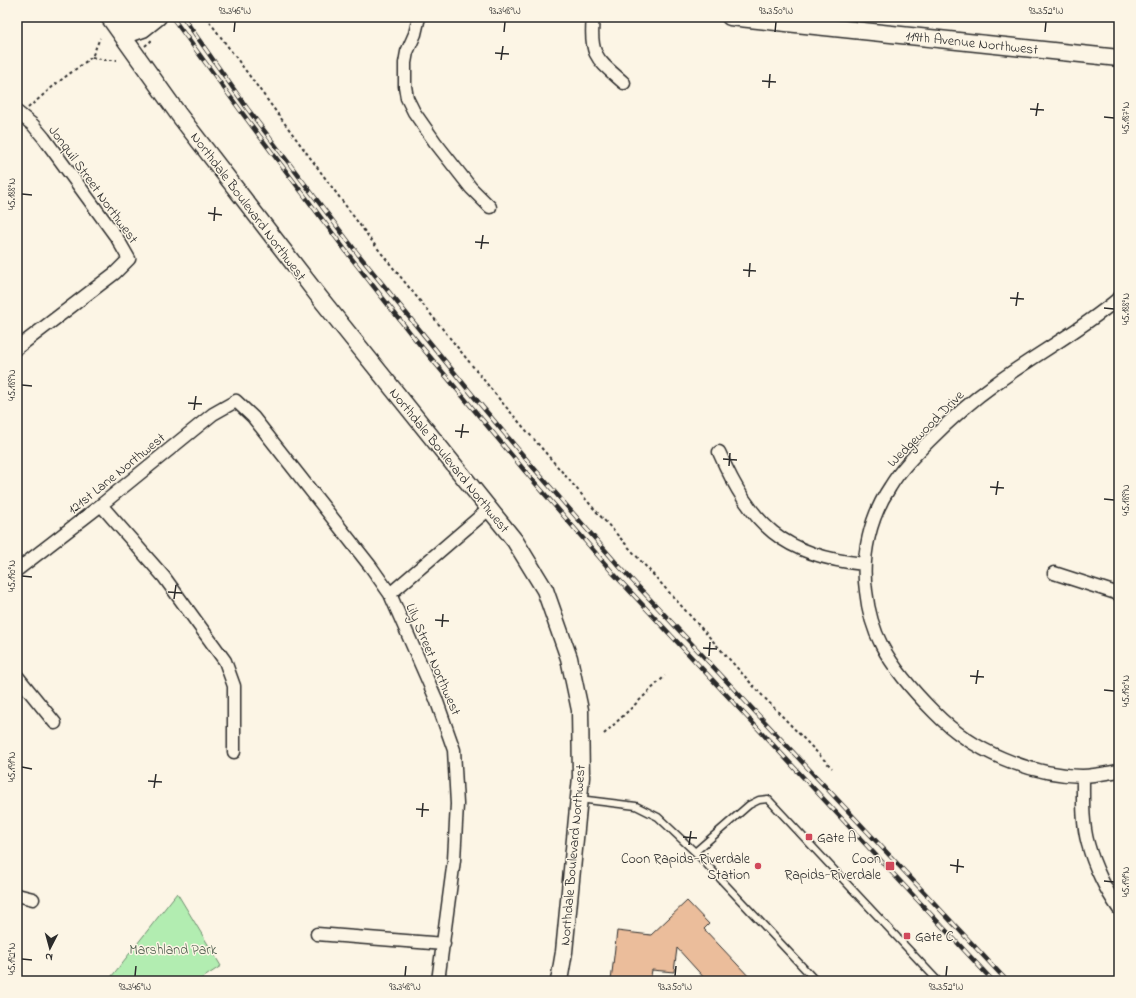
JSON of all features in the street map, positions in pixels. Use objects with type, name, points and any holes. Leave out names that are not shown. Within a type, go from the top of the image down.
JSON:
[{"type":"street","name":"Northdale Boulevard Northwest","points":[[109,17],[179,115],[320,298],[490,508],[515,541],[545,590],[569,658],[580,710],[581,777],[564,952],[559,981]]},
{"type":"street","points":[[123,36],[134,20],[138,17]]},
{"type":"street","points":[[123,36],[143,29],[158,17]]},
{"type":"street","points":[[419,17],[415,34],[407,52],[405,63],[405,86],[407,98],[414,112],[435,142],[471,188],[490,207]]},
{"type":"street","points":[[593,17],[592,37],[594,52],[600,61],[624,83]]},
{"type":"street","name":"119th Avenue Northwest","points":[[730,17],[777,19],[1119,58]]},
{"type":"street","name":"Jonquil Street Northwest","points":[[17,348],[115,273],[129,258],[117,238],[44,138],[33,125],[18,115]]},
{"type":"street","name":"Wedgewood Drive","points":[[1119,298],[1074,332],[971,402],[948,422],[924,447],[902,470],[880,503],[867,544],[864,564],[864,580],[867,602],[873,626],[881,644],[892,663],[904,679],[944,722],[982,749],[1030,768],[1057,774],[1083,776],[1119,771]]},
{"type":"street","name":"121st Lane Northwest","points":[[17,570],[213,414],[236,401]]},
{"type":"street","name":"Lily Street Northwest","points":[[236,401],[253,417],[390,594],[436,699],[454,750],[457,804],[455,853],[438,981]]},
{"type":"street","points":[[719,452],[730,477],[748,507],[774,534],[791,545],[811,554],[833,560],[864,564]]},
{"type":"street","points":[[101,504],[164,577],[225,661],[234,686],[234,752]]},
{"type":"street","points":[[390,594],[490,508]]},
{"type":"street","points":[[1054,573],[1119,594]]},
{"type":"street","points":[[17,676],[55,723]]},
{"type":"street","points":[[1083,776],[1083,797],[1088,844],[1110,897],[1119,909]]},
{"type":"street","points":[[17,895],[33,899]]},
{"type":"street","points":[[317,934],[444,944]]},
{"type":"lane","points":[[579,798],[636,806],[658,817],[695,852],[816,981]]},
{"type":"lane","points":[[695,852],[749,804],[759,800],[768,799],[938,981]]},
{"type":"path","points":[[206,17],[374,244],[500,400],[595,510],[757,690],[832,768]]},
{"type":"path","points":[[18,115],[56,83],[92,57],[100,38]]},
{"type":"path","points":[[92,57],[106,60],[117,60]]},
{"type":"path","points":[[604,734],[665,676]]},
{"type":"green space","name":"Marshland Park","points":[[177,893],[221,966],[198,981],[108,981]]},
{"type":"building","points":[[687,901],[709,924],[704,929],[753,981],[707,981],[677,948],[674,972],[652,970],[650,981],[611,981],[617,931],[651,935]]},
{"type":"railway","points":[[172,17],[352,259],[411,334],[524,470],[613,573],[993,981]]},
{"type":"railway","points":[[183,17],[247,108],[358,254],[532,466],[618,565],[1007,981]]},
{"type":"place","name":"Gate A","points":[[809,837]]},
{"type":"place","name":"Coon Rapids-Riverdale Station","points":[[758,866]]},
{"type":"place","name":"Coon Rapids-Riverdale","points":[[890,866]]},
{"type":"place","name":"Gate C","points":[[907,936]]}]
